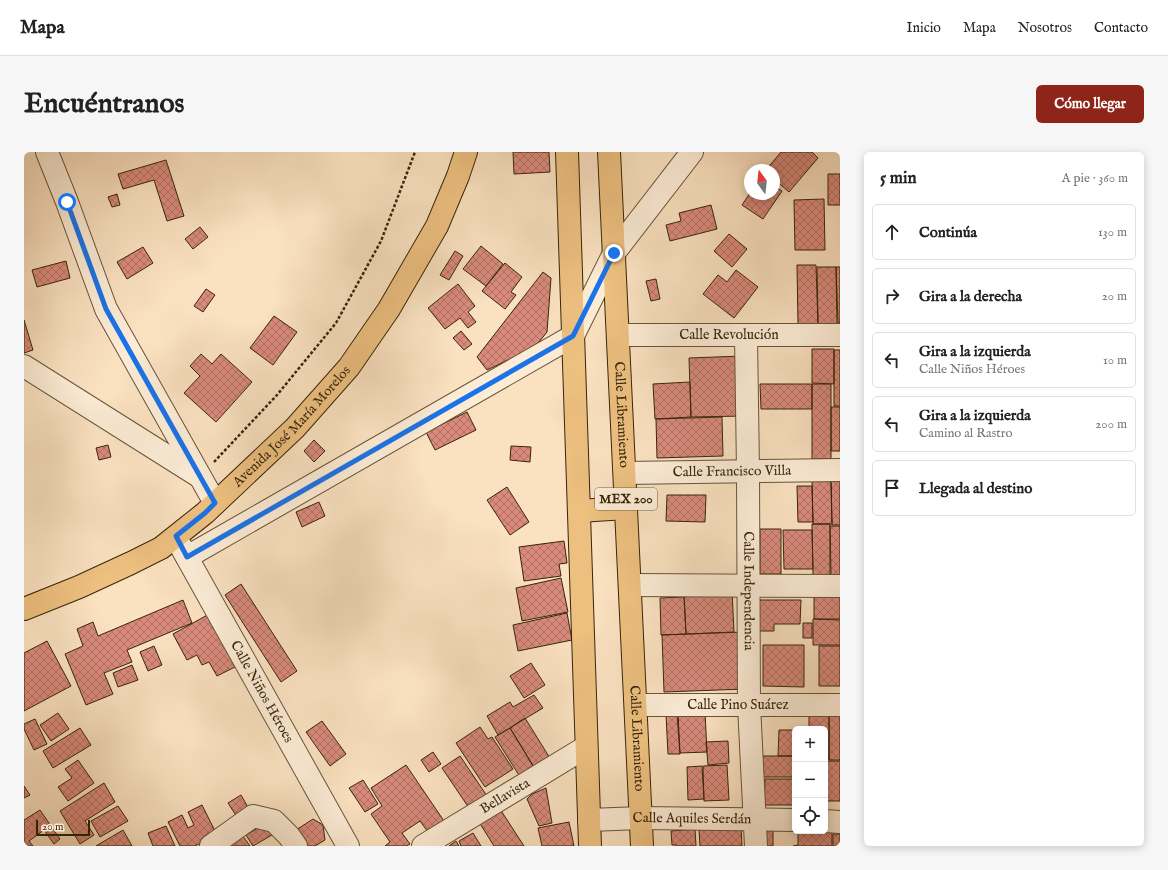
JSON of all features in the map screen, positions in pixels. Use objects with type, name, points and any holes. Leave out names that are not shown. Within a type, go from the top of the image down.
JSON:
[{"type":"main road","name":"Avenida José María Morelos","points":[[24,608],[79,587],[161,548],[205,513],[295,428],[349,367],[389,309],[437,226],[458,176],[466,152]]},
{"type":"main road","name":"MEX 200","points":[[567,152],[590,846]]},
{"type":"main road","name":"Calle Libramiento","points":[[609,152],[642,846]]},
{"type":"main road","points":[[579,511],[626,508]]},
{"type":"street","points":[[46,152],[67,202],[106,309],[215,503]]},
{"type":"street","points":[[187,557],[573,336],[614,253],[692,152]]},
{"type":"street","name":"Calle Revolución","points":[[618,335],[840,336]]},
{"type":"street","name":"Calle Independencia","points":[[746,335],[749,705],[756,819],[756,846]]},
{"type":"street","points":[[24,366],[200,476]]},
{"type":"street","name":"Calle Francisco Villa","points":[[625,473],[840,470]]},
{"type":"street","name":"Calle Niños Héroes","points":[[176,536],[348,846]]},
{"type":"street","points":[[630,585],[840,586]]},
{"type":"street","name":"Calle Pino Suárez","points":[[636,705],[840,705]]},
{"type":"street","name":"Bellavista","points":[[423,846],[586,747]]},
{"type":"street","points":[[211,846],[253,816],[274,821],[293,841]]},
{"type":"street","name":"Calle Aquiles Serdán","points":[[589,820],[641,818],[792,820]]},
{"type":"street","points":[[828,821],[840,822]]},
{"type":"path","points":[[200,476],[277,395],[336,323],[381,241],[416,152]]},
{"type":"building","points":[[513,152],[549,152],[550,172],[514,174]]},
{"type":"building","points":[[781,152],[812,152],[818,158],[789,192],[780,184],[780,164],[771,164]]},
{"type":"building","points":[[166,160],[184,216],[167,221],[154,180],[123,189],[118,174]]},
{"type":"building","points":[[828,174],[840,174],[840,205],[828,205]]},
{"type":"building","points":[[117,194],[120,205],[112,207],[108,197]]},
{"type":"building","points":[[824,199],[825,250],[795,250],[794,200]]},
{"type":"building","points":[[745,200],[776,200],[763,219],[742,205]]},
{"type":"building","points":[[711,205],[717,229],[670,241],[666,225],[681,221],[679,213]]},
{"type":"building","points":[[200,227],[208,237],[193,249],[185,239]]},
{"type":"building","points":[[729,234],[747,249],[732,267],[714,251]]},
{"type":"building","points":[[481,246],[503,264],[486,286],[463,269]]},
{"type":"building","points":[[143,247],[153,263],[127,279],[117,262]]},
{"type":"building","points":[[455,251],[463,256],[449,280],[440,275]]},
{"type":"building","points":[[66,261],[70,278],[37,287],[32,270]]},
{"type":"building","points":[[505,263],[522,277],[511,292],[516,295],[505,309],[482,291]]},
{"type":"building","points":[[797,265],[816,265],[818,325],[798,325]]},
{"type":"building","points":[[817,267],[836,267],[837,324],[818,324]]},
{"type":"building","points":[[836,267],[840,267],[840,323],[838,323]]},
{"type":"building","points":[[736,270],[758,287],[734,318],[703,294],[718,275],[727,282]]},
{"type":"building","points":[[543,272],[551,278],[547,332],[535,347],[487,370],[477,357]]},
{"type":"building","points":[[656,279],[660,299],[651,301],[646,281]]},
{"type":"building","points":[[458,284],[475,306],[468,312],[476,322],[468,328],[460,318],[445,329],[428,308]]},
{"type":"building","points":[[206,289],[215,295],[203,312],[194,306]]},
{"type":"building","points":[[274,316],[297,332],[273,365],[250,348]]},
{"type":"building","points":[[24,320],[33,350],[24,353]]},
{"type":"building","points":[[461,331],[472,344],[464,350],[453,338]]},
{"type":"building","points":[[812,349],[834,349],[834,384],[812,383]]},
{"type":"building","points":[[834,350],[840,350],[840,406],[834,406]]},
{"type":"building","points":[[201,354],[212,364],[221,354],[252,382],[216,422],[184,393],[200,376],[190,366]]},
{"type":"building","points":[[742,356],[744,416],[691,417],[689,358]]},
{"type":"building","points":[[690,382],[691,417],[655,419],[653,384]]},
{"type":"building","points":[[760,384],[812,384],[812,409],[761,409]]},
{"type":"building","points":[[812,384],[831,384],[831,459],[812,459]]},
{"type":"building","points":[[831,407],[840,407],[840,451],[831,451]]},
{"type":"building","points":[[467,412],[476,430],[435,450],[426,432]]},
{"type":"building","points":[[722,417],[723,456],[657,458],[656,419]]},
{"type":"building","points":[[314,440],[325,451],[314,462],[304,451]]},
{"type":"building","points":[[108,445],[111,457],[99,460],[96,448]]},
{"type":"building","points":[[511,446],[531,447],[530,462],[510,460]]},
{"type":"building","points":[[812,480],[831,480],[832,524],[813,524]]},
{"type":"building","points":[[831,481],[840,481],[840,525],[832,525]]},
{"type":"building","points":[[797,486],[812,486],[813,522],[798,522]]},
{"type":"building","points":[[507,487],[529,522],[510,535],[487,500]]},
{"type":"building","points":[[667,495],[706,495],[705,522],[666,521]]},
{"type":"building","points":[[319,502],[325,516],[302,527],[296,512]]},
{"type":"building","points":[[812,524],[830,524],[830,575],[813,575]]},
{"type":"building","points":[[830,526],[840,526],[840,575],[831,575]]},
{"type":"building","points":[[760,529],[781,529],[781,574],[760,574]]},
{"type":"building","points":[[783,530],[812,530],[813,569],[784,569]]},
{"type":"building","points":[[564,541],[567,563],[559,564],[561,576],[524,581],[519,547]]},
{"type":"building","points":[[561,578],[568,612],[522,621],[516,588]]},
{"type":"building","points":[[241,584],[297,671],[281,682],[225,595]]},
{"type":"building","points":[[732,591],[734,632],[686,634],[684,593]]},
{"type":"building","points":[[814,593],[840,593],[840,619],[814,619]]},
{"type":"building","points":[[684,597],[686,634],[661,635],[660,598]]},
{"type":"building","points":[[183,600],[192,623],[127,650],[132,662],[104,673],[113,694],[86,705],[65,654],[83,646],[77,629],[93,622],[98,636]]},
{"type":"building","points":[[753,600],[801,600],[800,624],[774,624],[774,631],[753,631]]},
{"type":"building","points":[[211,613],[239,665],[217,676],[209,662],[202,665],[197,655],[187,660],[173,634]]},
{"type":"building","points":[[567,613],[572,640],[518,651],[513,625]]},
{"type":"building","points":[[813,619],[840,620],[840,645],[813,645]]},
{"type":"building","points":[[803,623],[812,623],[812,638],[803,638]]},
{"type":"building","points":[[743,632],[745,689],[664,692],[662,635]]},
{"type":"building","points":[[47,641],[71,686],[24,711],[24,653]]},
{"type":"building","points":[[763,645],[804,645],[804,687],[763,686]]},
{"type":"building","points":[[154,646],[162,665],[148,671],[140,652]]},
{"type":"building","points":[[819,646],[840,646],[840,686],[819,686]]},
{"type":"building","points":[[531,663],[545,685],[524,698],[510,676]]},
{"type":"building","points":[[132,665],[138,680],[118,687],[113,673]]},
{"type":"building","points":[[534,695],[543,708],[498,735],[487,716],[510,702],[513,707]]},
{"type":"building","points":[[809,709],[829,709],[829,759],[828,726],[809,726]]},
{"type":"building","points":[[705,712],[707,752],[680,753],[678,714]]},
{"type":"building","points":[[829,712],[840,712],[840,760],[829,760]]},
{"type":"building","points":[[58,713],[69,729],[51,741],[40,725]]},
{"type":"building","points":[[677,714],[680,754],[668,754],[666,715]]},
{"type":"building","points":[[525,718],[553,763],[537,772],[510,728]]},
{"type":"building","points":[[35,719],[47,744],[34,750],[24,729],[24,724]]},
{"type":"building","points":[[322,721],[346,754],[330,766],[306,732]]},
{"type":"building","points":[[480,727],[488,739],[492,737],[513,769],[485,787],[456,743]]},
{"type":"building","points":[[80,728],[91,745],[53,768],[43,751]]},
{"type":"building","points":[[510,728],[536,771],[522,780],[495,737]]},
{"type":"building","points":[[779,730],[792,730],[792,756],[778,756]]},
{"type":"building","points":[[728,741],[729,763],[708,765],[706,742]]},
{"type":"building","points":[[433,752],[441,764],[429,772],[421,760]]},
{"type":"building","points":[[460,756],[487,796],[469,808],[442,768]]},
{"type":"building","points":[[759,756],[792,756],[792,777],[759,777]]},
{"type":"building","points":[[78,760],[94,783],[68,801],[58,787],[72,778],[65,769]]},
{"type":"building","points":[[828,761],[840,761],[840,801],[828,801]]},
{"type":"building","points":[[406,765],[444,821],[428,832],[420,821],[402,833],[410,844],[406,846],[385,846],[390,842],[371,814],[382,806],[371,788]]},
{"type":"building","points":[[727,765],[729,800],[704,801],[703,766]]},
{"type":"building","points":[[702,766],[704,799],[688,800],[687,767]]},
{"type":"building","points":[[765,779],[792,779],[792,805],[764,805]]},
{"type":"building","points":[[363,780],[378,804],[365,812],[349,788]]},
{"type":"building","points":[[104,783],[115,802],[85,821],[94,835],[80,844],[60,811]]},
{"type":"building","points":[[24,786],[30,795],[24,798]]},
{"type":"building","points":[[546,788],[552,823],[539,826],[527,799],[532,794]]},
{"type":"building","points":[[241,795],[249,809],[237,817],[228,803]]},
{"type":"building","points":[[202,805],[217,835],[195,846],[180,846],[168,822],[182,815],[188,828],[194,825],[188,812]]},
{"type":"building","points":[[118,806],[128,821],[100,837],[91,821]]},
{"type":"building","points":[[500,809],[524,846],[494,846],[479,822]]},
{"type":"building","points":[[40,810],[60,839],[54,844],[44,830],[29,841],[33,846],[24,846],[24,820]]},
{"type":"building","points":[[313,819],[323,825],[325,840],[315,846],[306,846],[296,830]]},
{"type":"building","points":[[270,821],[277,832],[253,846],[246,835]]},
{"type":"building","points":[[569,822],[574,846],[542,846],[538,828]]},
{"type":"building","points":[[166,826],[175,846],[153,846],[148,833]]},
{"type":"building","points":[[741,827],[742,846],[700,846],[699,829]]},
{"type":"building","points":[[695,829],[696,846],[672,845],[671,831]]},
{"type":"building","points":[[832,829],[832,846],[793,846],[798,845],[798,834],[828,834],[828,830]]},
{"type":"building","points":[[123,830],[132,846],[96,846]]},
{"type":"building","points":[[773,830],[773,846],[762,846],[761,831]]},
{"type":"building","points":[[473,833],[481,846],[461,846],[459,841]]},
{"type":"building","points":[[833,834],[840,834],[840,846],[833,846]]},
{"type":"building","points":[[242,835],[250,846],[227,846]]},
{"type":"building","points":[[456,841],[459,846],[449,846]]},
{"type":"route","points":[[67,202],[106,309],[215,503],[176,536],[187,557],[573,336],[614,253]]}]
